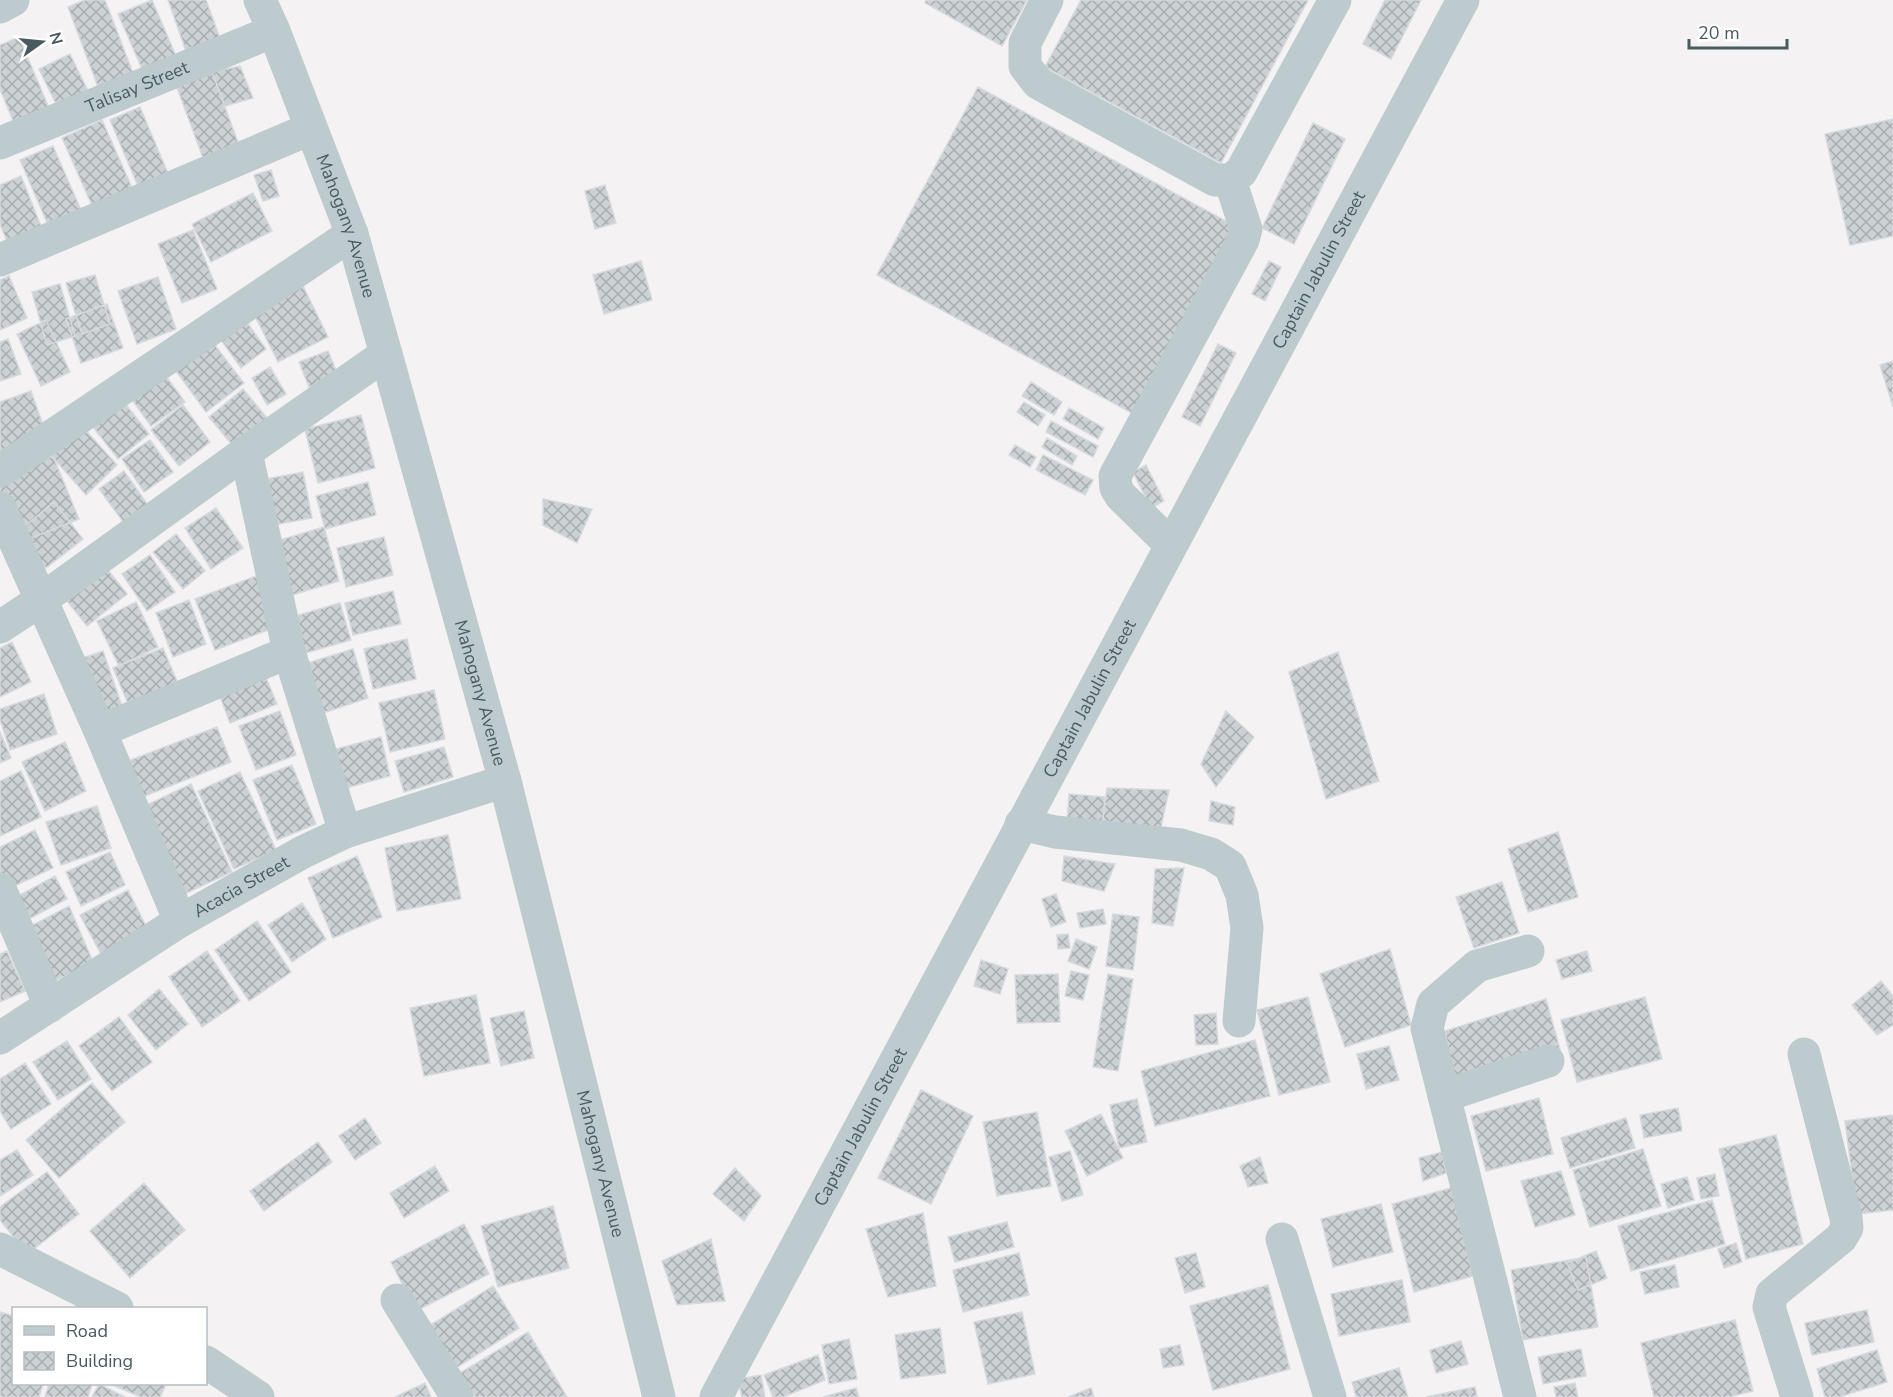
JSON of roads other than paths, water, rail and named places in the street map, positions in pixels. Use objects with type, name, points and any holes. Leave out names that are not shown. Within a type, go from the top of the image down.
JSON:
[{"type":"street","points":[[0,7],[13,0]]},
{"type":"street","name":"Mahogany Avenue","points":[[260,0],[352,234],[505,781],[659,1397]]},
{"type":"street","points":[[1047,0],[1025,43],[1024,66],[1038,83],[1215,180],[1230,180],[1241,172],[1335,0]]},
{"type":"street","name":"Captain Jabulin Street","points":[[717,1396],[1463,0]]},
{"type":"street","name":"Talisay Street","points":[[0,143],[274,31]]},
{"type":"street","points":[[0,260],[310,129]]},
{"type":"street","points":[[1171,546],[1121,496],[1116,488],[1115,476],[1244,240],[1246,230],[1230,180]]},
{"type":"street","points":[[0,471],[352,234]]},
{"type":"street","points":[[0,627],[386,354]]},
{"type":"street","points":[[246,452],[289,652],[345,832]]},
{"type":"street","points":[[0,508],[100,731],[180,921]]},
{"type":"street","points":[[100,731],[289,652]]},
{"type":"street","name":"Acacia Street","points":[[0,1038],[180,921],[303,852],[345,832],[505,781]]},
{"type":"street","points":[[1021,824],[1055,832],[1181,845],[1210,854],[1230,866],[1242,895],[1247,928],[1239,1021]]},
{"type":"street","points":[[0,889],[50,1006]]},
{"type":"street","points":[[1520,1397],[1427,1028],[1433,1004],[1477,966],[1528,951]]},
{"type":"street","points":[[1797,1397],[1769,1307],[1769,1299],[1772,1294],[1841,1238],[1847,1228],[1804,1054]]},
{"type":"street","points":[[1444,1096],[1548,1061]]},
{"type":"street","points":[[1282,1239],[1330,1397]]},
{"type":"street","points":[[0,1250],[115,1307]]},
{"type":"street","points":[[397,1300],[457,1397]]},
{"type":"street","points":[[207,1363],[258,1397]]}]
